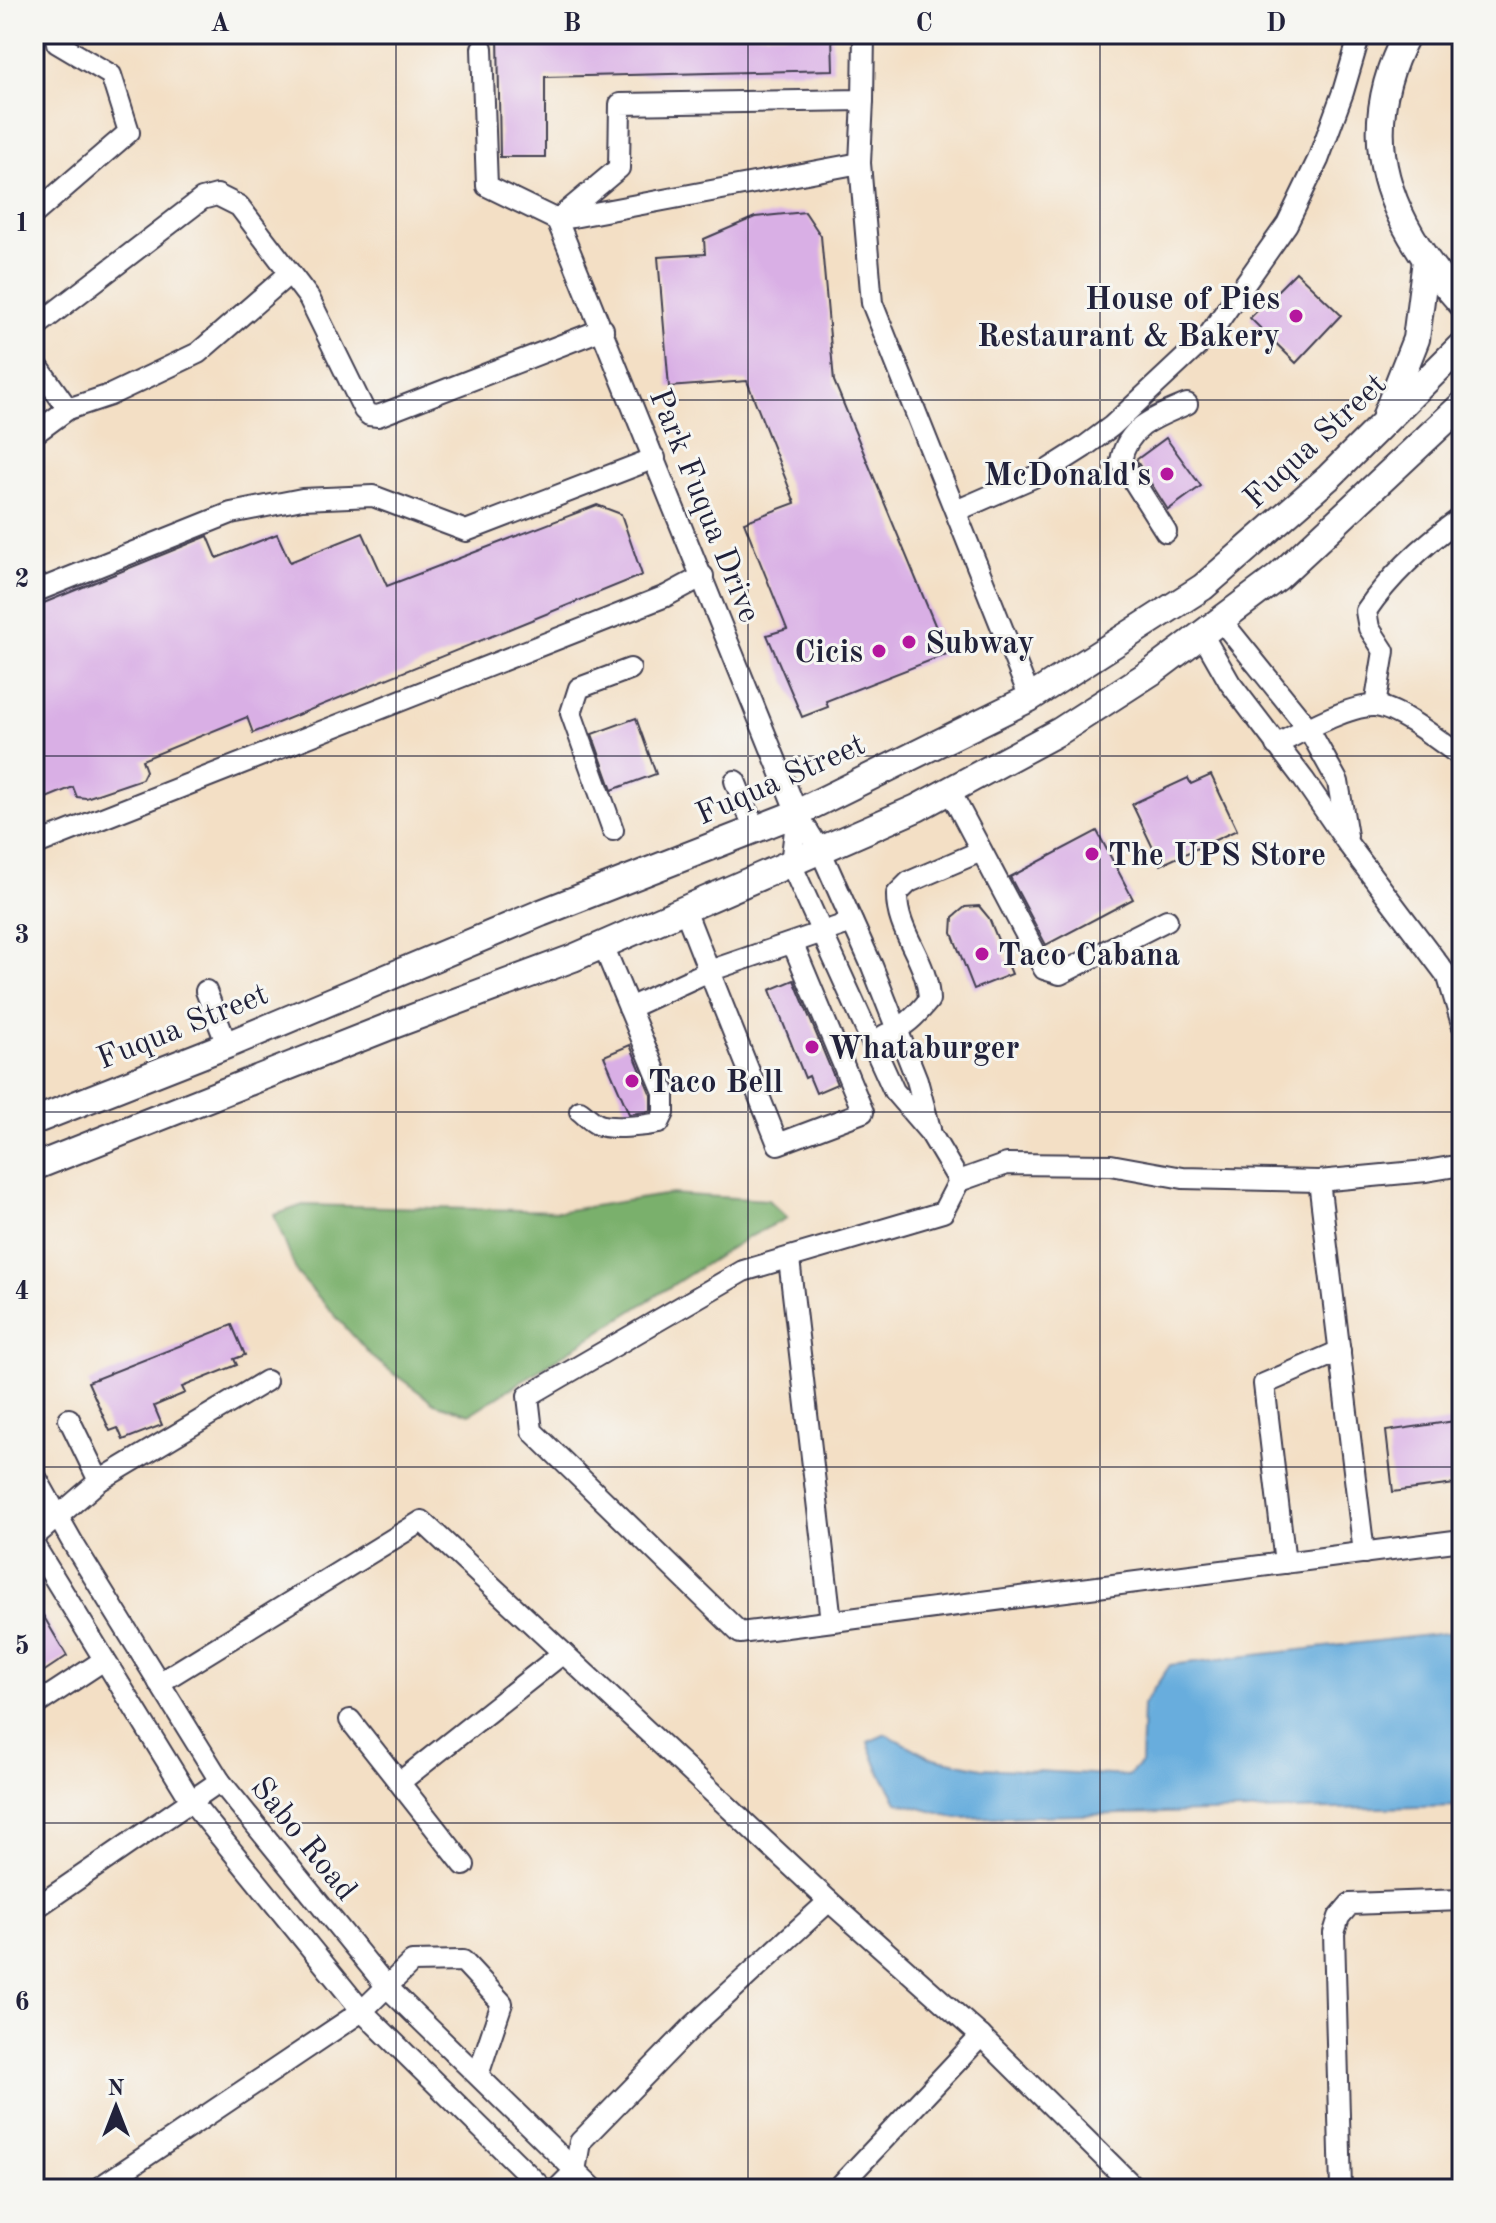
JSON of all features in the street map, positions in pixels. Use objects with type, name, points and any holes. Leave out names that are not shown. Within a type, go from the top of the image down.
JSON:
[{"type":"main road","points":[[1407,34],[1395,56],[1379,120],[1386,179],[1397,210],[1426,260],[1462,304]]},
{"type":"main road","points":[[1382,425],[1416,339],[1426,260]]},
{"type":"main road","name":"Fuqua Street","points":[[34,1121],[227,1045],[541,913],[797,813],[1030,698],[1203,587],[1329,477],[1462,345]]},
{"type":"main road","points":[[34,1167],[603,945],[821,852],[950,791],[1060,731],[1153,671],[1278,577],[1462,405]]},
{"type":"main road","points":[[1411,452],[1462,432]]},
{"type":"main road","points":[[1179,603],[1211,627]]},
{"type":"main road","points":[[1030,698],[1060,731]]},
{"type":"main road","points":[[227,1045],[245,1084]]},
{"type":"street","points":[[34,214],[129,132],[111,75],[57,43],[56,34]]},
{"type":"street","points":[[864,34],[860,163],[872,303],[1030,698]]},
{"type":"street","points":[[956,511],[1043,473],[1084,447],[1112,426],[1209,335],[1287,224],[1318,160],[1360,34]]},
{"type":"street","points":[[482,48],[487,186],[557,220],[860,163]]},
{"type":"street","points":[[557,220],[619,168],[620,104],[863,100]]},
{"type":"street","points":[[34,328],[202,199],[217,195],[239,206],[309,298],[369,415],[378,416],[603,329]]},
{"type":"street","name":"Park Fuqua Drive","points":[[557,220],[797,813],[821,852],[917,1080],[916,1105]]},
{"type":"street","points":[[34,434],[68,409],[110,395],[198,353],[290,273]]},
{"type":"street","points":[[34,361],[68,409]]},
{"type":"street","points":[[1166,532],[1121,461],[1124,446],[1134,432],[1155,417],[1187,404]]},
{"type":"street","points":[[34,592],[231,513],[302,499],[373,496],[466,531],[655,458]]},
{"type":"street","points":[[1375,706],[1384,651],[1369,628],[1366,611],[1381,589],[1435,536],[1462,517]]},
{"type":"street","points":[[34,845],[666,596],[703,576]]},
{"type":"street","points":[[1211,627],[1308,728],[1338,782],[1348,844]]},
{"type":"street","points":[[1211,627],[1230,683],[1448,977],[1462,1024]]},
{"type":"street","points":[[613,830],[571,713],[579,688],[630,669]]},
{"type":"street","points":[[1276,745],[1338,714],[1375,706],[1406,719],[1462,757]]},
{"type":"street","points":[[735,781],[755,830]]},
{"type":"street","points":[[950,791],[1044,969],[1060,974],[1167,920]]},
{"type":"street","name":"Park Fuqua Drive","points":[[797,813],[791,864],[894,1091],[916,1105]]},
{"type":"street","points":[[870,1040],[896,1031],[915,1017],[929,1000],[928,981],[897,911],[897,894],[909,882],[981,851]]},
{"type":"street","points":[[685,910],[778,1144],[863,1112],[793,944]]},
{"type":"street","points":[[629,1008],[709,971],[852,922]]},
{"type":"street","points":[[580,1111],[598,1125],[610,1126],[659,1123],[664,1113],[664,1092],[603,945]]},
{"type":"street","points":[[206,991],[227,1045]]},
{"type":"street","points":[[916,1105],[959,1181]]},
{"type":"street","points":[[1462,1165],[1319,1181],[1183,1178],[1084,1163],[1007,1164],[959,1181],[943,1212],[743,1271],[528,1396],[532,1431],[740,1633],[1462,1540]]},
{"type":"street","points":[[1319,1181],[1364,1553]]},
{"type":"street","points":[[789,1259],[831,1621]]},
{"type":"street","points":[[1285,1563],[1264,1384],[1340,1351]]},
{"type":"street","points":[[34,1537],[99,1481],[266,1381]]},
{"type":"street","points":[[69,1419],[99,1481]]},
{"type":"street","name":"Sabo Road","points":[[34,1474],[220,1781],[387,1987],[594,2189]]},
{"type":"street","points":[[159,1683],[422,1521],[829,1901],[981,2036],[1136,2189]]},
{"type":"street","name":"Sabo Road","points":[[34,1545],[192,1802],[362,2011],[543,2189]]},
{"type":"street","points":[[400,1782],[563,1653]]},
{"type":"street","points":[[34,1706],[104,1660]]},
{"type":"street","points":[[350,1720],[464,1865]]},
{"type":"street","points":[[34,1909],[220,1781]]},
{"type":"street","points":[[1341,2189],[1334,1933],[1339,1917],[1350,1904],[1462,1900]]},
{"type":"street","points":[[557,2189],[575,2171],[580,2142],[694,2025],[829,1901]]},
{"type":"street","points":[[97,2189],[362,2011],[412,1962],[463,1961],[502,2003],[478,2075]]},
{"type":"street","points":[[837,2189],[981,2036]]},
{"type":"green space","points":[[670,1194],[768,1200],[787,1218],[745,1239],[470,1414],[434,1403],[373,1358],[297,1273],[274,1215],[303,1205],[562,1211]]},
{"type":"water","points":[[1462,1631],[1462,1806],[957,1818],[897,1802],[868,1742],[886,1734],[929,1757],[982,1768],[1128,1776],[1141,1763],[1143,1705],[1170,1665]]},
{"type":"building","points":[[498,34],[832,34],[833,70],[545,77],[545,157],[500,157]]},
{"type":"building","points":[[805,212],[821,236],[834,381],[947,654],[826,701],[828,707],[802,717],[767,635],[787,629],[744,522],[795,503],[747,381],[669,387],[658,257],[705,254],[704,239],[755,217]]},
{"type":"building","name":"House of Pies Restaurant & Bakery","points":[[1296,272],[1341,315],[1296,363],[1250,318]]},
{"type":"building","name":"McDonald's","points":[[1166,438],[1201,486],[1168,510],[1136,460]]},
{"type":"building","points":[[597,505],[621,514],[642,575],[253,733],[247,717],[142,760],[146,771],[142,779],[86,798],[77,797],[73,787],[34,803],[34,607],[208,536],[217,558],[277,534],[290,562],[363,533],[387,586]]},
{"type":"building","points":[[636,718],[656,774],[612,790],[592,734]]},
{"type":"building","points":[[1211,775],[1237,830],[1161,865],[1132,804],[1188,778],[1191,784]]},
{"type":"building","points":[[1097,831],[1133,899],[1046,945],[1010,877]]},
{"type":"building","name":"Taco Cabana","points":[[979,906],[989,918],[1012,974],[974,989],[952,933],[953,917],[965,907]]},
{"type":"building","name":"Whataburger","points":[[794,980],[837,1084],[816,1093],[809,1076],[805,1078],[770,990]]},
{"type":"building","name":"Taco Bell","points":[[630,1045],[651,1095],[651,1110],[629,1114],[604,1056]]},
{"type":"building","points":[[232,1325],[245,1355],[234,1359],[237,1365],[182,1387],[185,1393],[154,1406],[162,1425],[123,1440],[118,1428],[110,1431],[88,1382]]},
{"type":"building","points":[[1462,1420],[1462,1483],[1393,1492],[1386,1431]]},
{"type":"building","points":[[34,1600],[67,1656],[34,1678]]},
{"type":"place","name":"House of Pies Restaurant & Bakery","points":[[1296,316]]},
{"type":"place","name":"McDonald's","points":[[1167,474]]},
{"type":"place","name":"Subway","points":[[909,642]]},
{"type":"place","name":"Cicis","points":[[879,651]]},
{"type":"place","name":"The UPS Store","points":[[1092,854]]},
{"type":"place","name":"Taco Cabana","points":[[982,954]]},
{"type":"place","name":"Whataburger","points":[[812,1047]]},
{"type":"place","name":"Taco Bell","points":[[632,1081]]}]
